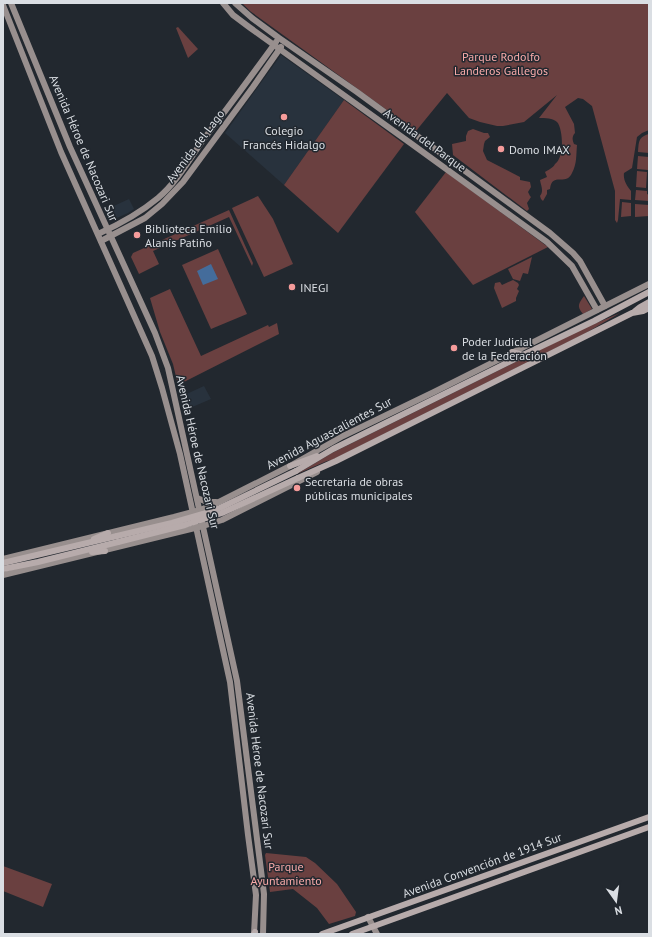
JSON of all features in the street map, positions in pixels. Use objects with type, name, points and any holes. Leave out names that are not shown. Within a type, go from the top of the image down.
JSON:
[{"type":"main road","name":"Avenida Aguascalientes Sur","points":[[594,321],[649,292]]},
{"type":"main road","name":"Avenida Aguascalientes Sur","points":[[297,474],[333,449],[523,355],[649,297]]},
{"type":"main road","name":"Avenida Aguascalientes Sur","points":[[3,569],[38,558],[118,539],[214,510],[297,474],[336,460],[632,313],[649,302]]},
{"type":"main road","name":"Avenida Aguascalientes Sur","points":[[632,313],[649,308]]},
{"type":"main road","points":[[512,352],[523,355]]},
{"type":"main road","points":[[443,387],[446,393]]},
{"type":"main road","points":[[290,466],[333,449]]},
{"type":"main road","points":[[105,550],[88,552],[81,548],[87,541],[108,533]]},
{"type":"main road","name":"Avenida Aguascalientes Sur","points":[[3,563],[38,558]]},
{"type":"main road","name":"Avenida Convención de 1914 Sur","points":[[322,934],[335,932],[368,917],[649,816]]},
{"type":"main road","name":"Avenida Convención de 1914 Sur","points":[[352,934],[649,827]]},
{"type":"street","name":"Avenida Héroe de Nacozari Sur","points":[[11,3],[70,147],[155,333],[168,368],[237,681],[264,894],[264,934]]},
{"type":"street","name":"Avenida del Parque","points":[[223,3],[233,15],[548,242],[578,274],[597,310]]},
{"type":"street","name":"Avenida del Parque","points":[[235,3],[252,18],[282,40],[369,101],[550,233],[580,261],[605,306]]},
{"type":"street","name":"Avenida Héroe de Nacozari Sur","points":[[3,5],[61,152],[152,356],[178,446],[230,682],[248,835],[256,888],[254,933]]},
{"type":"street","name":"Avenida del Lago","points":[[101,241],[145,218],[162,204],[182,182],[248,93],[282,40]]},
{"type":"street","name":"Avenida del Lago","points":[[98,234],[120,224],[140,212],[169,187],[247,83],[277,47]]},
{"type":"street","name":"Avenida Aguascalientes Sur","points":[[3,559],[182,515],[215,504],[290,466],[342,436],[649,284]]},
{"type":"street","name":"Avenida Aguascalientes Sur","points":[[3,575],[196,528],[222,520],[303,480],[336,460]]},
{"type":"street","points":[[197,498],[210,502],[223,500]]},
{"type":"street","points":[[215,504],[212,507],[214,516],[222,520]]},
{"type":"street","points":[[182,515],[186,515],[190,519],[191,527],[188,530]]},
{"type":"street","points":[[230,682],[236,688],[237,701],[240,704]]},
{"type":"street","points":[[368,917],[377,934]]},
{"type":"shaded area","name":"Colegio Francés Hidalgo","points":[[281,55],[344,100],[284,185],[225,133]]},
{"type":"shaded area","points":[[129,199],[134,209],[110,221],[105,210]]},
{"type":"shaded area","points":[[204,386],[211,399],[183,411],[180,397]]},
{"type":"green space","name":"Parque Rodolfo Landeros Gallegos","points":[[242,3],[649,3],[649,130],[637,137],[632,168],[624,173],[625,180],[631,191],[631,200],[620,199],[617,223],[615,220],[615,191],[592,106],[583,99],[578,98],[565,107],[574,124],[575,133],[573,135],[573,140],[574,144],[577,145],[574,169],[566,179],[553,181],[550,189],[547,190],[547,194],[543,201],[540,196],[542,190],[540,180],[547,177],[545,172],[553,167],[558,161],[562,150],[562,142],[560,128],[557,122],[551,119],[539,118],[557,95],[524,122],[497,126],[469,118],[447,93],[416,131],[250,11]]},
{"type":"green space","points":[[178,27],[198,49],[188,58],[176,28]]},
{"type":"green space","points":[[344,100],[404,144],[338,233],[284,185]]},
{"type":"green space","points":[[473,129],[488,133],[490,137],[485,141],[483,151],[487,160],[520,177],[520,180],[530,182],[531,187],[528,192],[531,197],[527,203],[529,209],[527,211],[453,155],[452,144],[466,141],[468,131]]},
{"type":"green space","points":[[649,134],[649,153],[638,152],[641,138]]},
{"type":"green space","points":[[638,156],[649,157],[648,170],[637,169]]},
{"type":"green space","points":[[637,171],[647,172],[646,188],[636,187]]},
{"type":"green space","points":[[446,172],[548,247],[473,285],[415,212]]},
{"type":"green space","points":[[636,190],[647,191],[649,201],[635,200]]},
{"type":"green space","points":[[258,196],[273,219],[293,264],[264,277],[232,208]]},
{"type":"green space","points":[[622,202],[631,203],[631,216],[621,217]]},
{"type":"green space","points":[[635,204],[649,205],[649,216],[635,217]]},
{"type":"green space","points":[[229,210],[253,263],[252,266],[229,217],[153,251],[159,264],[139,274],[131,257],[133,253]]},
{"type":"green space","points":[[218,249],[247,314],[211,329],[182,265]]},
{"type":"green space","points":[[532,257],[528,274],[523,273],[520,281],[513,279],[508,269]]},
{"type":"green space","points":[[513,280],[519,285],[517,289],[519,291],[516,301],[502,308],[494,288],[495,283],[500,282],[502,285]]},
{"type":"green space","points":[[170,289],[201,356],[268,325],[269,327],[277,323],[279,334],[178,385],[173,364],[160,332],[150,298]]},
{"type":"green space","points":[[584,296],[592,309],[583,314],[579,305]]},
{"type":"green space","points":[[620,313],[584,334],[332,460],[297,474],[332,453],[582,329]]},
{"type":"green space","name":"Parque Ayuntamiento","points":[[266,853],[306,857],[315,863],[337,884],[356,912],[355,916],[329,924],[317,908],[293,889],[270,892]]},
{"type":"green space","points":[[3,866],[52,884],[43,907],[3,891]]},
{"type":"water","points":[[211,264],[218,279],[203,285],[197,271]]},
{"type":"place","name":"Colegio Francés Hidalgo","points":[[284,117]]},
{"type":"place","name":"Domo IMAX","points":[[501,149]]},
{"type":"place","name":"Biblioteca Emilio Alanís Patiño","points":[[137,235]]},
{"type":"place","name":"INEGI","points":[[292,287]]},
{"type":"place","name":"Poder Judicial de la Federación","points":[[454,348]]},
{"type":"place","name":"Secretaria de obras públicas municipales","points":[[297,488]]}]
